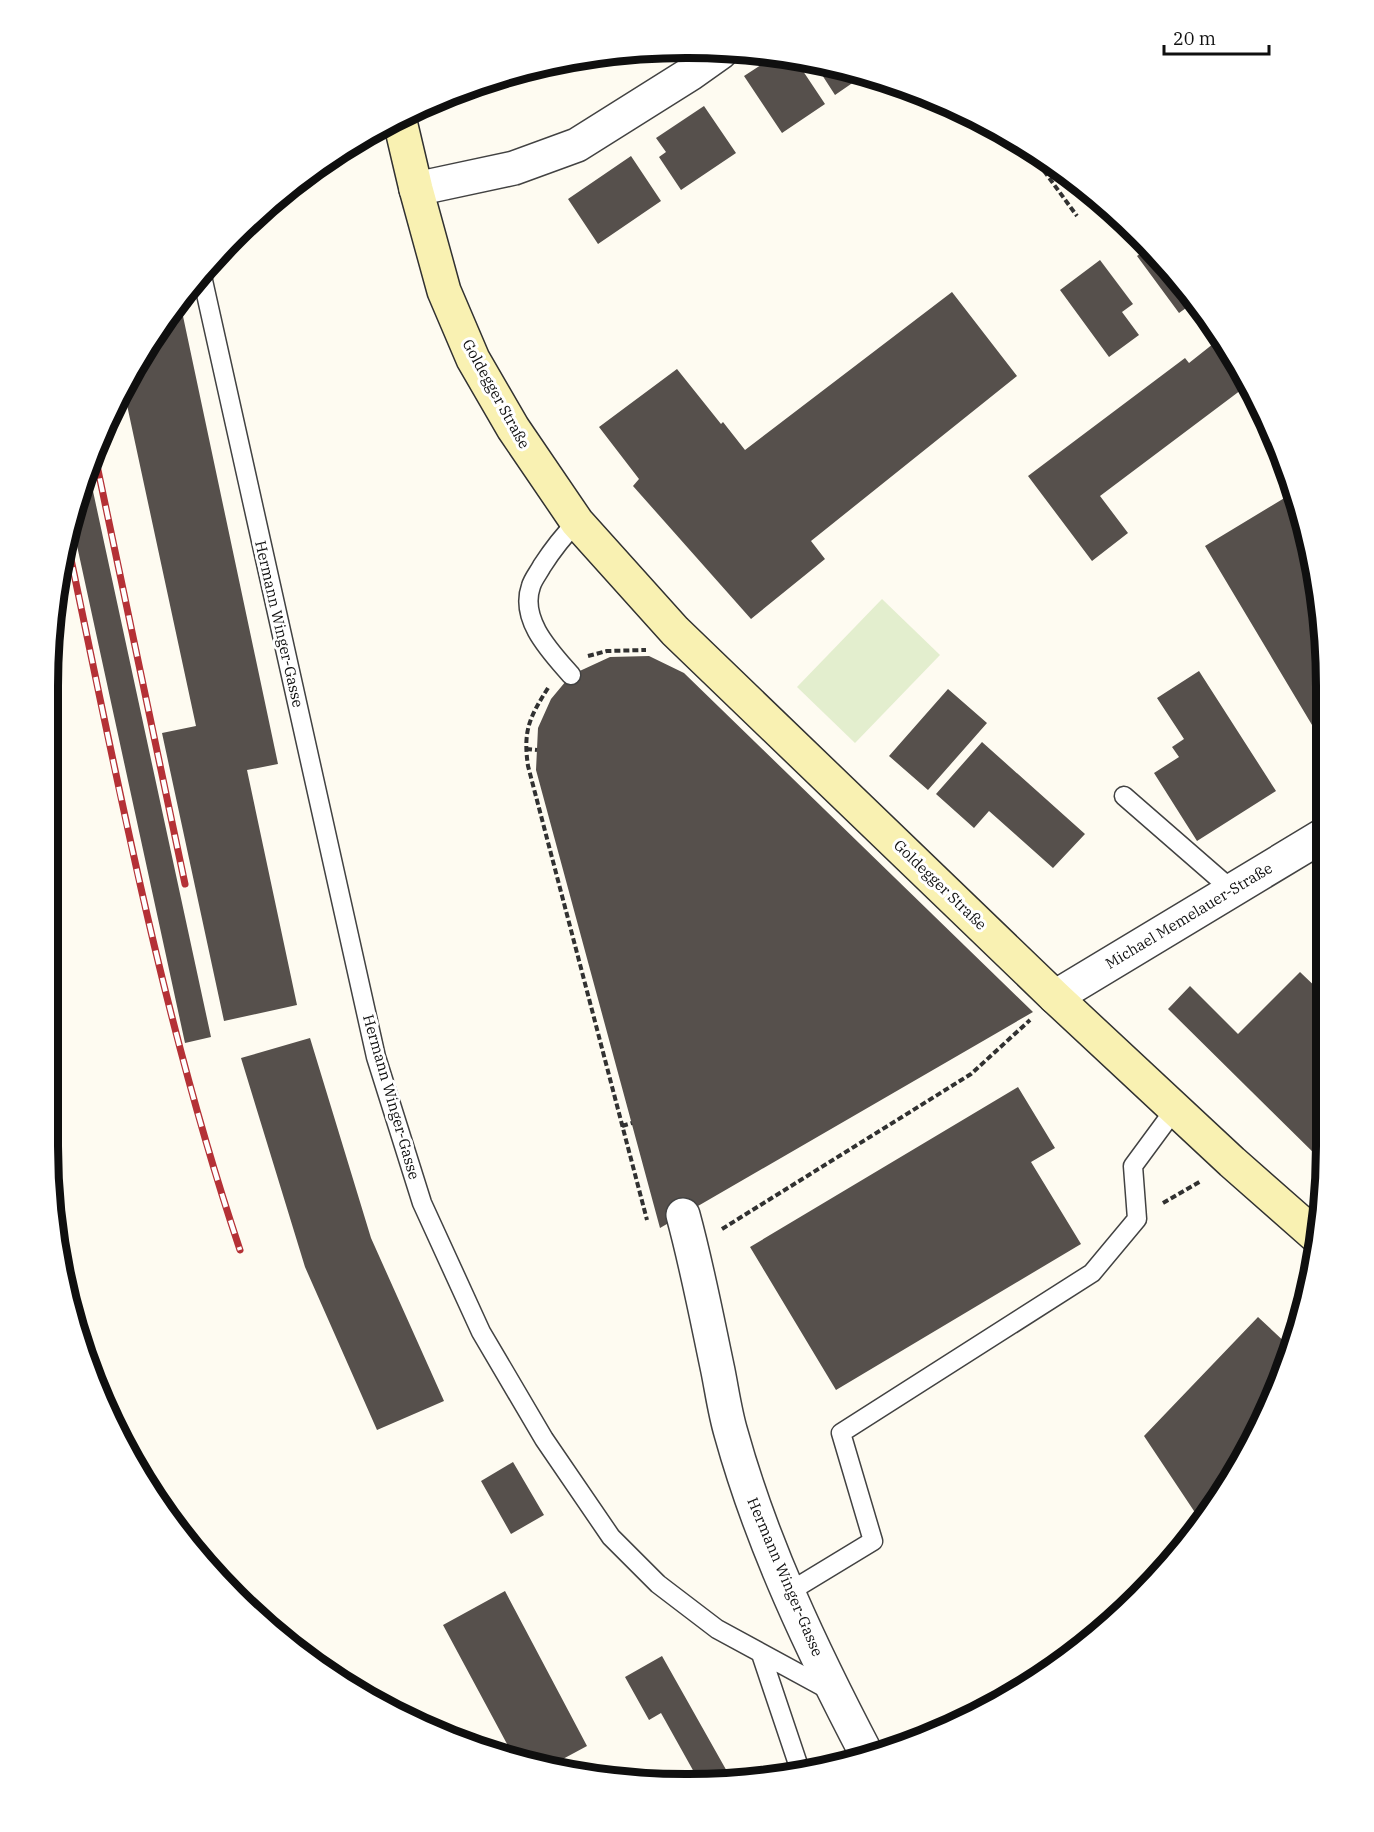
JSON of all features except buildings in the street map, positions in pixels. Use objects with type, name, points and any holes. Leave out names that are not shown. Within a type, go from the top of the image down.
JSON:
[{"type":"main road","name":"Goldegger Straße","points":[[401,127],[444,291],[473,359],[513,428],[577,522],[675,631],[1055,997],[1232,1162],[1309,1230]]},
{"type":"street","points":[[416,189],[514,168],[577,145],[711,59]]},
{"type":"street","name":"Michael Memelauer-Straße","points":[[1055,997],[1316,840]]},
{"type":"street","name":"Hermann Winger-Gasse","points":[[683,1215],[692,1248],[730,1432],[758,1517],[835,1693],[863,1748]]},
{"type":"lane","name":"Hermann Winger-Gasse","points":[[204,285],[376,1057],[422,1203],[481,1332],[544,1439],[611,1537],[658,1584],[717,1629],[835,1693]]},
{"type":"lane","points":[[568,671],[546,646],[531,619],[529,599],[531,587],[558,541],[577,522]]},
{"type":"lane","points":[[1124,796],[1232,890]]},
{"type":"lane","points":[[789,1592],[873,1541],[841,1433],[1092,1273],[1137,1219],[1133,1166],[1175,1109]]},
{"type":"lane","points":[[761,1654],[798,1763]]},
{"type":"path","points":[[1042,168],[1077,216]]},
{"type":"path","points":[[649,1228],[528,766],[525,735],[532,717],[557,675],[568,671],[583,658],[607,651],[655,650],[675,631]]},
{"type":"path","points":[[526,749],[537,750]]},
{"type":"path","points":[[692,1248],[971,1074],[1055,997]]},
{"type":"path","points":[[622,1126],[632,1123]]},
{"type":"path","points":[[1137,1219],[1232,1162]]},
{"type":"green space","points":[[882,599],[940,655],[855,743],[797,687]]},
{"type":"railway","points":[[98,469],[185,884]]},
{"type":"railway","points":[[72,562],[123,808],[164,986],[212,1163],[240,1250]]}]
